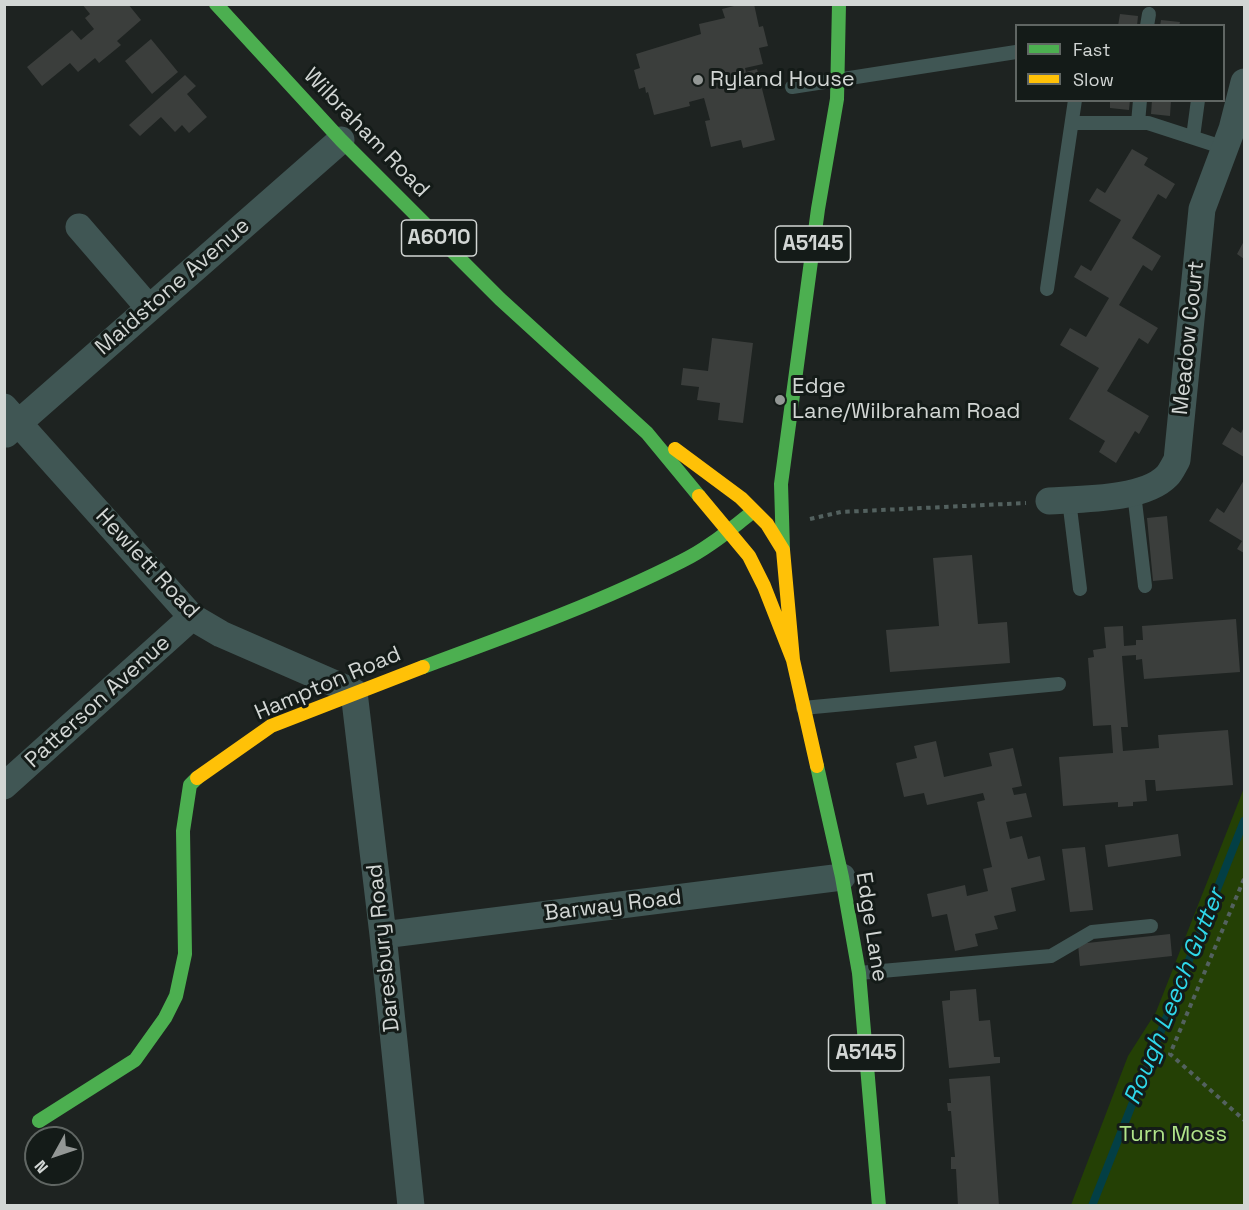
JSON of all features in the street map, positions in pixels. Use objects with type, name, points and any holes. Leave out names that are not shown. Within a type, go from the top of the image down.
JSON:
[{"type":"main road","name":"Wilbraham Road","points":[[216,4],[341,140],[500,299],[647,433]]},
{"type":"main road","name":"Edge Lane","points":[[839,4],[837,80],[781,483],[783,550],[793,660],[842,877],[860,973],[879,1206]]},
{"type":"main road","name":"Edge Lane","points":[[647,433],[761,504],[767,524],[783,550]]},
{"type":"main road","name":"Edge Lane","points":[[647,433],[729,531],[757,569],[793,660]]},
{"type":"main road","name":"Hampton Road","points":[[39,1121],[135,1060],[165,1018],[176,996],[182,977],[185,954],[183,831],[190,785],[200,775],[271,726],[354,692],[531,628],[683,561],[729,531],[761,504],[781,483]]},
{"type":"street","name":"Meadow Court","points":[[1059,501],[1134,493],[1151,487],[1167,476],[1177,460],[1202,209],[1225,148],[1245,82]]},
{"type":"street","name":"Maidstone Avenue","points":[[9,422],[149,308],[341,140]]},
{"type":"street","points":[[79,227],[149,308]]},
{"type":"street","name":"Hewlett Road","points":[[9,422],[192,617],[221,634],[354,692]]},
{"type":"street","name":"Patterson Avenue","points":[[4,786],[192,617]]},
{"type":"street","name":"Daresbury Road","points":[[354,692],[383,935],[411,1206]]},
{"type":"street","name":"Barway Road","points":[[383,935],[842,877]]},
{"type":"lane","points":[[792,87],[1015,52]]},
{"type":"lane","points":[[1047,289],[1075,102]]},
{"type":"lane","points":[[1137,123],[1140,102]]},
{"type":"lane","points":[[1193,137],[1198,102]]},
{"type":"lane","points":[[1072,123],[1148,123],[1225,148]]},
{"type":"lane","points":[[1134,493],[1144,585]]},
{"type":"lane","points":[[1059,501],[1080,589]]},
{"type":"lane","points":[[802,708],[1059,684]]},
{"type":"lane","points":[[860,973],[1051,956],[1092,932],[1151,926]]},
{"type":"path","points":[[800,522],[841,512],[1059,501]]},
{"type":"path","points":[[1245,879],[1170,1054],[1245,1120]]},
{"type":"green space","name":"Turn Moss","points":[[1244,788],[1244,1205],[1071,1205],[1128,1056],[1156,1012]]},
{"type":"building","points":[[82,4],[128,4],[141,20],[117,41],[121,45],[99,63],[95,58],[78,72],[70,63],[42,86],[27,67],[72,30],[81,40],[94,29],[85,18],[90,14]]},
{"type":"building","name":"Ryland House","points":[[742,4],[754,4],[759,27],[763,26],[768,46],[759,48],[763,64],[745,68],[746,72],[757,69],[775,140],[743,148],[741,140],[711,147],[705,121],[710,120],[704,98],[689,102],[690,106],[654,115],[648,92],[646,93],[645,87],[639,89],[634,70],[640,68],[636,54],[701,34],[699,24],[725,18],[722,9]]},
{"type":"building","points":[[1120,14],[1138,16],[1137,24],[1118,24]]},
{"type":"building","points":[[1161,20],[1180,22],[1180,24],[1160,24]]},
{"type":"building","points":[[151,39],[178,72],[152,94],[125,61]]},
{"type":"building","points":[[185,75],[196,86],[187,94],[207,117],[189,133],[182,125],[175,132],[161,117],[140,136],[129,125]]},
{"type":"building","points":[[1110,102],[1130,102],[1129,110],[1110,108]]},
{"type":"building","points":[[1152,102],[1171,102],[1170,116],[1151,114]]},
{"type":"building","points":[[1132,149],[1148,158],[1144,165],[1175,184],[1166,199],[1158,194],[1132,238],[1161,256],[1152,271],[1143,265],[1119,305],[1158,328],[1148,344],[1139,338],[1107,391],[1149,416],[1139,434],[1135,431],[1116,463],[1099,452],[1105,441],[1069,419],[1099,368],[1060,345],[1070,328],[1086,337],[1109,298],[1074,277],[1081,265],[1091,271],[1121,220],[1089,201],[1097,188],[1105,193]]},
{"type":"building","points":[[1244,241],[1244,259],[1237,254]]},
{"type":"building","points":[[712,338],[753,343],[743,423],[718,420],[720,403],[697,400],[699,387],[681,385],[683,368],[708,371]]},
{"type":"building","points":[[1232,427],[1241,433],[1244,427],[1244,457],[1222,444]]},
{"type":"building","points":[[1244,480],[1244,553],[1237,549],[1242,541],[1209,521],[1217,508],[1224,513]]},
{"type":"building","points":[[1167,516],[1173,579],[1153,581],[1147,518]]},
{"type":"building","points":[[972,555],[978,624],[1007,622],[1010,663],[890,672],[886,630],[939,626],[933,558]]},
{"type":"building","points":[[1236,619],[1240,672],[1144,679],[1142,659],[1136,660],[1136,655],[1122,656],[1128,727],[1121,727],[1123,751],[1159,748],[1158,735],[1228,730],[1233,785],[1156,791],[1155,780],[1145,780],[1147,801],[1133,802],[1133,806],[1118,807],[1118,802],[1063,806],[1059,757],[1113,753],[1111,725],[1093,726],[1088,658],[1094,657],[1093,650],[1106,648],[1104,627],[1123,626],[1124,646],[1136,645],[1136,640],[1143,640],[1142,626]]},
{"type":"building","points":[[936,741],[944,777],[992,766],[989,753],[1013,748],[1022,786],[1012,788],[1014,795],[1026,793],[1032,817],[1006,822],[1010,839],[1022,836],[1028,859],[1040,856],[1045,880],[1011,888],[1016,911],[994,916],[998,929],[975,934],[978,946],[955,951],[947,914],[932,917],[927,894],[965,885],[967,896],[988,891],[983,869],[992,867],[977,802],[985,800],[983,793],[927,805],[924,793],[904,797],[896,763],[917,758],[914,746]]},
{"type":"building","points":[[1178,834],[1181,856],[1108,867],[1105,845]]},
{"type":"building","points":[[1085,847],[1093,910],[1070,912],[1062,849]]},
{"type":"building","points":[[1170,934],[1172,956],[1080,966],[1078,944]]},
{"type":"building","points":[[976,989],[979,1021],[990,1020],[994,1057],[1000,1057],[1000,1063],[949,1068],[942,1001],[950,1000],[950,991]]},
{"type":"building","points":[[990,1076],[999,1206],[958,1206],[956,1169],[951,1169],[951,1157],[955,1157],[951,1111],[948,1111],[947,1103],[951,1103],[949,1079]]},
{"type":"waterway","name":"Rough Leech Gutter","points":[[1092,1206],[1244,821]]},
{"type":"traffic: fast","points":[[216,4],[341,140],[500,299],[647,433],[699,496]]},
{"type":"traffic: fast","points":[[783,550],[781,484],[818,209],[837,99],[839,4]]},
{"type":"traffic: fast","points":[[423,667],[619,591],[700,551],[750,514]]},
{"type":"traffic: fast","points":[[817,766],[842,877],[859,973],[879,1206]]},
{"type":"traffic: fast","points":[[39,1121],[135,1060],[165,1018],[176,996],[185,954],[183,831],[190,785],[197,778]]},
{"type":"traffic: slow","points":[[675,449],[741,498],[767,524],[783,550],[793,660],[817,766]]},
{"type":"traffic: slow","points":[[699,496],[749,556],[764,586],[793,660]]},
{"type":"traffic: slow","points":[[197,778],[271,726],[423,667]]},
{"type":"place","name":"Ryland House","points":[[698,80]]},
{"type":"place","name":"Edge Lane/Wilbraham Road","points":[[780,400]]}]
